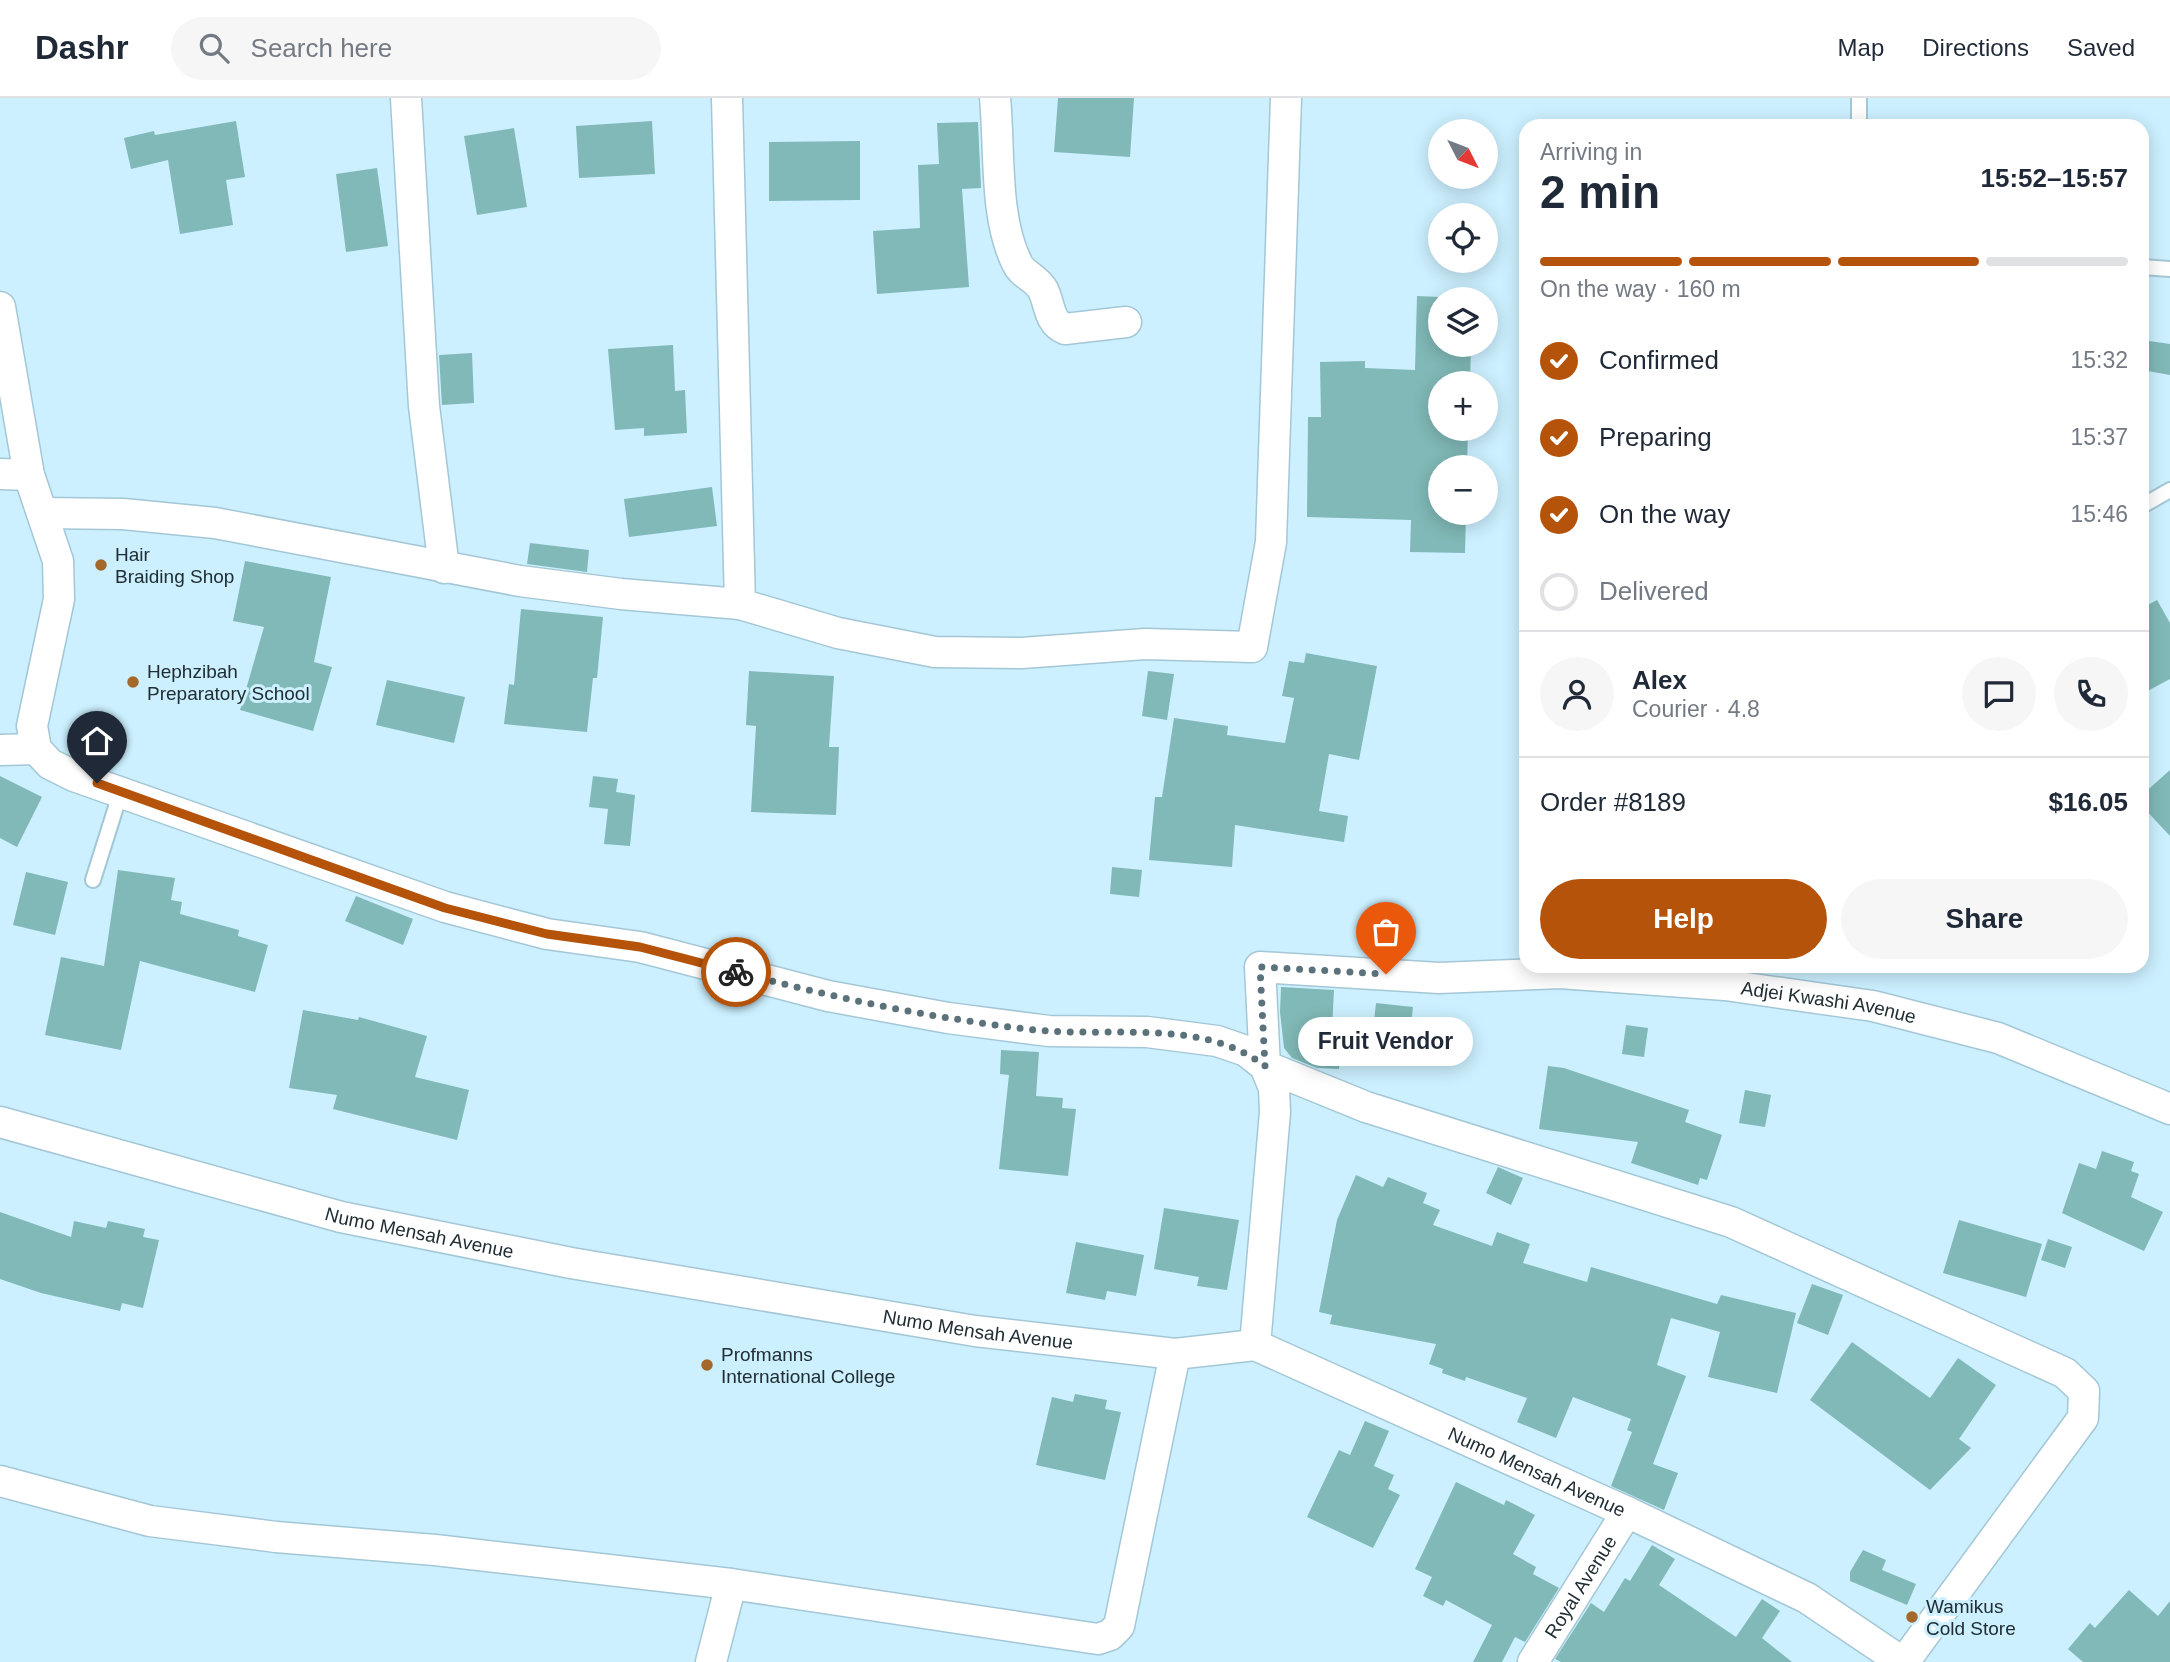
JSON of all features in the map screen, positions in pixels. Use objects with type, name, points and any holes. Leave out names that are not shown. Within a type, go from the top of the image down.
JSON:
[{"type":"street","points":[[406,98],[424,406],[444,568]]},
{"type":"street","points":[[727,98],[740,604]]},
{"type":"street","points":[[995,98],[1004,228],[1018,267],[1040,284],[1051,306],[1052,321],[1058,327],[1065,330],[1126,322]]},
{"type":"street","points":[[42,513],[122,514],[215,523],[444,568],[621,594],[740,604],[838,633],[935,652],[1022,653],[1145,644],[1252,647],[1271,542],[1286,98]]},
{"type":"street","points":[[0,307],[15,475],[42,513],[58,561],[59,599],[32,726],[36,749],[50,764],[445,908],[547,934],[640,947],[828,996],[948,1018],[1049,1031],[1147,1032],[1217,1041],[1246,1051],[1265,1066],[1379,1111],[1731,1222],[2065,1373],[2084,1391],[2083,1418],[1903,1662]]},
{"type":"street","points":[[0,750],[36,749]]},
{"type":"street","name":"Adjei Kwashi Avenue","points":[[1265,1066],[1260,967],[1439,978],[1560,974],[1726,985],[1872,1006],[1998,1038],[2170,1110]]},
{"type":"street","points":[[1255,1345],[1275,1112],[1274,1088],[1265,1066]]},
{"type":"street","name":"Numo Mensah Avenue","points":[[0,1122],[341,1217],[571,1264],[975,1331],[1175,1354],[1255,1345],[1627,1512],[1807,1598],[1903,1662]]},
{"type":"street","points":[[0,1482],[150,1521],[276,1537],[435,1550],[731,1584],[1098,1639],[1110,1635],[1119,1626],[1175,1354]]},
{"type":"street","name":"Royal Avenue","points":[[1534,1662],[1627,1512]]},
{"type":"street","points":[[711,1662],[731,1584]]},
{"type":"lane","points":[[1859,98],[1859,119]]},
{"type":"lane","points":[[2149,268],[2170,269]]},
{"type":"lane","points":[[2149,502],[2170,490]]},
{"type":"lane","points":[[93,880],[121,792]]},
{"type":"building","points":[[1058,98],[1134,98],[1130,157],[1054,152]]},
{"type":"building","points":[[236,121],[245,177],[226,180],[233,225],[180,234],[168,160],[131,169],[124,138],[154,131],[155,135]]},
{"type":"building","points":[[652,121],[655,174],[579,178],[576,126]]},
{"type":"building","points":[[978,122],[981,188],[962,189],[969,287],[877,294],[873,231],[920,228],[918,165],[939,164],[937,123]]},
{"type":"building","points":[[514,128],[527,207],[477,215],[464,136]]},
{"type":"building","points":[[860,141],[860,200],[769,201],[769,142]]},
{"type":"building","points":[[377,168],[388,246],[346,252],[336,174]]},
{"type":"building","points":[[1417,296],[1428,296],[1428,357],[1471,357],[1470,371],[1428,371],[1428,441],[1468,441],[1467,455],[1428,455],[1428,525],[1466,525],[1465,553],[1410,552],[1411,520],[1307,517],[1308,417],[1321,417],[1320,362],[1365,361],[1365,368],[1415,370]]},
{"type":"building","points":[[2149,341],[2170,344],[2170,375],[2149,371]]},
{"type":"building","points":[[673,345],[675,391],[685,390],[687,433],[644,436],[644,428],[615,430],[608,349]]},
{"type":"building","points":[[472,353],[474,403],[442,405],[439,355]]},
{"type":"building","points":[[712,487],[717,526],[629,537],[624,499]]},
{"type":"building","points":[[530,543],[589,550],[587,572],[527,564]]},
{"type":"building","points":[[245,561],[331,577],[314,662],[332,667],[313,731],[240,710],[264,627],[233,621]]},
{"type":"building","points":[[2157,600],[2170,623],[2170,679],[2149,690],[2149,604]]},
{"type":"building","points":[[521,609],[603,617],[597,678],[593,678],[587,732],[504,724],[509,684],[514,685]]},
{"type":"building","points":[[1306,653],[1377,666],[1359,760],[1329,754],[1319,811],[1348,816],[1344,842],[1235,825],[1232,867],[1149,860],[1155,797],[1162,797],[1174,718],[1228,726],[1227,735],[1285,743],[1294,698],[1282,696],[1289,661],[1304,663]]},
{"type":"building","points":[[749,671],[834,676],[829,747],[839,747],[836,815],[751,812],[756,726],[746,725]]},
{"type":"building","points":[[1148,671],[1174,674],[1167,720],[1142,716]]},
{"type":"building","points":[[387,680],[465,697],[454,743],[376,725]]},
{"type":"building","points":[[2170,770],[2170,836],[2149,814],[2149,789]]},
{"type":"building","points":[[0,776],[42,797],[17,847],[0,838]]},
{"type":"building","points":[[593,776],[618,779],[616,792],[635,795],[630,846],[604,844],[608,809],[589,807]]},
{"type":"building","points":[[1112,867],[1142,870],[1139,897],[1110,894]]},
{"type":"building","points":[[118,870],[175,878],[171,900],[182,902],[180,914],[239,930],[238,936],[268,945],[255,992],[140,961],[121,1050],[45,1035],[61,957],[104,966]]},
{"type":"building","points":[[26,872],[68,882],[55,935],[13,925]]},
{"type":"building","points":[[356,896],[413,919],[403,945],[345,921]]},
{"type":"building","points":[[1281,987],[1334,990],[1332,1030],[1342,1030],[1339,1069],[1317,1068],[1292,1058],[1284,1048],[1280,1012]]},
{"type":"building","points":[[1376,1003],[1413,1007],[1409,1043],[1372,1039]]},
{"type":"building","points":[[303,1010],[358,1020],[359,1017],[427,1036],[415,1077],[469,1090],[457,1140],[333,1109],[337,1095],[289,1088]]},
{"type":"building","points":[[1626,1025],[1648,1028],[1644,1057],[1622,1054]]},
{"type":"building","points":[[1001,1050],[1039,1052],[1036,1096],[1063,1098],[1062,1108],[1076,1109],[1068,1176],[999,1169],[1009,1075],[1000,1074]]},
{"type":"building","points":[[1548,1066],[1564,1068],[1689,1110],[1685,1122],[1722,1135],[1707,1180],[1700,1178],[1698,1185],[1631,1163],[1638,1142],[1539,1129]]},
{"type":"building","points":[[1745,1090],[1771,1095],[1765,1127],[1739,1123]]},
{"type":"building","points":[[2102,1151],[2134,1162],[2131,1171],[2139,1174],[2131,1197],[2163,1212],[2144,1251],[2062,1213],[2079,1163],[2096,1169]]},
{"type":"building","points":[[1498,1167],[1523,1178],[1511,1205],[1486,1193]]},
{"type":"building","points":[[1356,1175],[1383,1187],[1388,1177],[1427,1193],[1423,1203],[1440,1210],[1433,1225],[1492,1246],[1497,1232],[1530,1244],[1523,1263],[1587,1282],[1591,1267],[1717,1304],[1721,1295],[1796,1313],[1777,1393],[1708,1377],[1720,1332],[1671,1318],[1657,1365],[1686,1376],[1653,1464],[1678,1473],[1664,1510],[1611,1486],[1632,1432],[1627,1430],[1631,1419],[1573,1397],[1556,1438],[1517,1422],[1527,1398],[1466,1377],[1465,1381],[1442,1373],[1443,1369],[1429,1364],[1436,1344],[1330,1324],[1332,1315],[1319,1312],[1337,1220]]},
{"type":"building","points":[[1164,1208],[1239,1220],[1227,1290],[1197,1286],[1199,1277],[1154,1269]]},
{"type":"building","points":[[0,1212],[71,1237],[74,1221],[106,1228],[108,1221],[145,1229],[143,1237],[159,1240],[143,1308],[122,1303],[120,1311],[41,1293],[0,1279]]},
{"type":"building","points":[[1959,1220],[2042,1244],[2026,1297],[1943,1273]]},
{"type":"building","points":[[2048,1239],[2072,1247],[2065,1268],[2041,1260]]},
{"type":"building","points":[[1076,1242],[1144,1255],[1136,1296],[1107,1291],[1105,1300],[1066,1293]]},
{"type":"building","points":[[1812,1284],[1843,1295],[1828,1335],[1797,1323]]},
{"type":"building","points":[[1852,1342],[1930,1398],[1958,1358],[1996,1385],[1959,1439],[1971,1448],[1930,1490],[1810,1400]]},
{"type":"building","points":[[1075,1394],[1107,1400],[1105,1409],[1121,1412],[1105,1480],[1036,1465],[1052,1397],[1073,1402]]},
{"type":"building","points":[[1365,1421],[1389,1431],[1374,1466],[1394,1475],[1388,1489],[1400,1495],[1373,1548],[1307,1517],[1339,1450],[1350,1455]]},
{"type":"building","points":[[1456,1482],[1504,1505],[1506,1500],[1535,1515],[1513,1554],[1536,1567],[1533,1574],[1559,1588],[1525,1642],[1515,1637],[1502,1662],[1473,1662],[1492,1625],[1446,1600],[1443,1606],[1423,1596],[1432,1577],[1415,1569]]},
{"type":"building","points":[[1652,1545],[1675,1559],[1659,1585],[1736,1637],[1762,1599],[1780,1611],[1762,1638],[1792,1662],[1561,1662],[1555,1659],[1591,1603],[1604,1612],[1625,1578],[1630,1581]]},
{"type":"building","points":[[1863,1550],[1886,1560],[1882,1570],[1916,1584],[1907,1605],[1850,1581],[1850,1572]]},
{"type":"building","points":[[2129,1590],[2158,1616],[2170,1601],[2170,1662],[2083,1662],[2068,1649],[2090,1623],[2095,1628]]},
{"type":"way so far","points":[[736,972],[828,996],[948,1018],[1049,1031],[1147,1032],[1217,1041],[1246,1051],[1265,1066],[1260,967],[1386,974]]},
{"type":"place","name":"Hair Braiding Shop","points":[[101,565]]},
{"type":"place","name":"Hephzibah Preparatory School","points":[[133,682]]},
{"type":"place","name":"Fruit Vendor","points":[[1386,974]]},
{"type":"place","name":"Profmanns International College","points":[[707,1365]]},
{"type":"place","name":"Wamikus Cold Store","points":[[1912,1617]]},
{"type":"route","points":[[97,783],[445,908],[547,934],[640,947],[736,972]]}]
